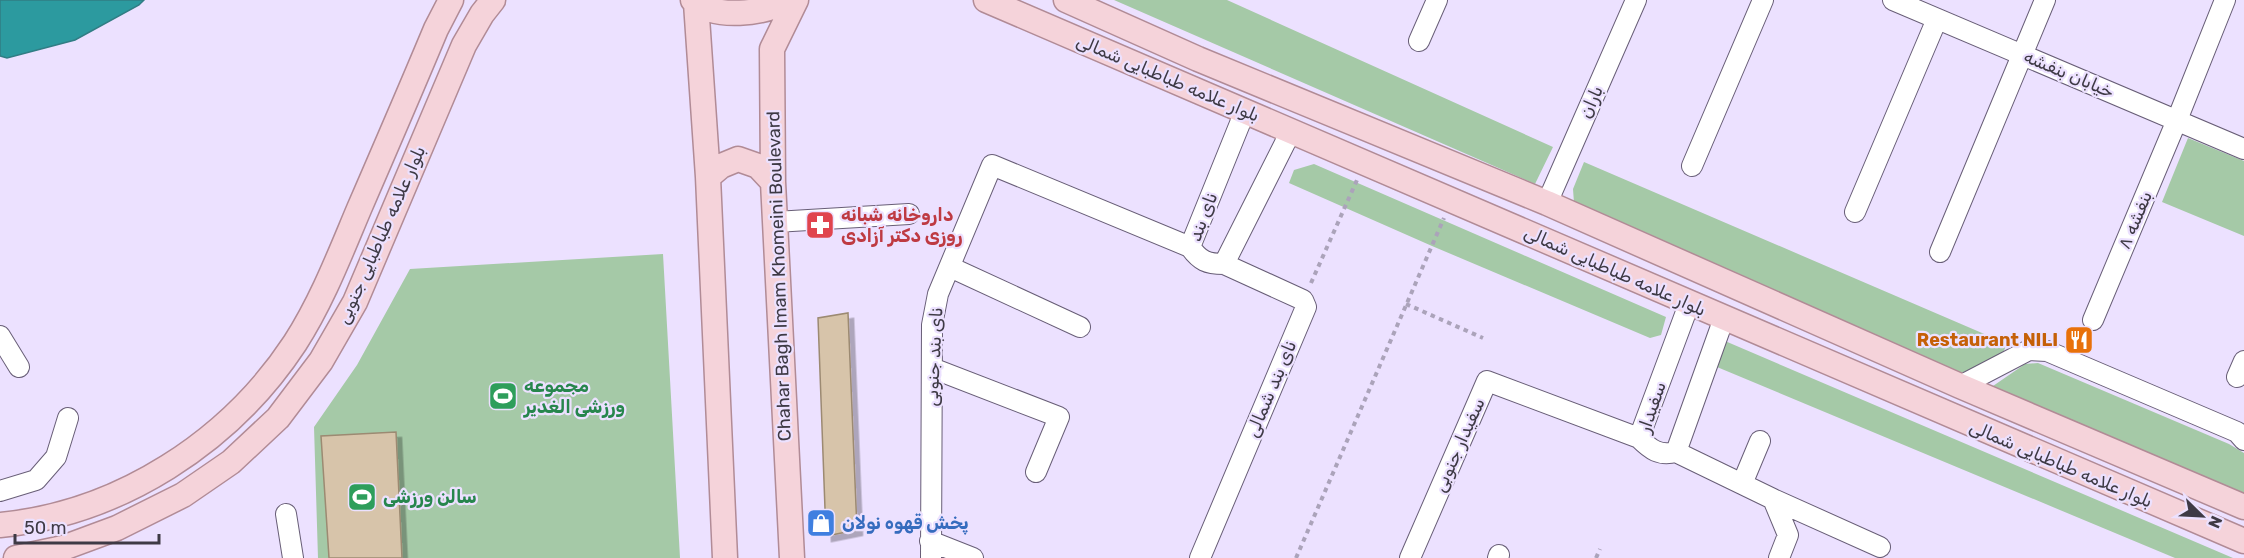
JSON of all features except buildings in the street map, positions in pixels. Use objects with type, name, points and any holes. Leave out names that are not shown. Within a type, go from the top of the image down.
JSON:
[{"type":"main road","name":"بلوار علامه طباطبایی جنوبی","points":[[0,525],[62,514],[109,499],[159,473],[210,437],[249,401],[294,344],[325,288],[436,29],[451,0]]},
{"type":"main road","name":"بلوار علامه طباطبایی جنوبی","points":[[16,558],[63,548],[117,528],[183,495],[231,462],[278,418],[321,361],[355,303],[464,45],[493,0]]},
{"type":"main road","points":[[725,558],[708,177],[694,2],[718,10],[741,14],[762,11],[788,0]]},
{"type":"main road","name":"Chahar Bagh Imam Khomeini Boulevard","points":[[792,558],[773,182],[772,49],[796,0]]},
{"type":"main road","name":"بلوار علامه طباطبایی شمالی","points":[[986,0],[1534,235],[1945,415],[2244,541]]},
{"type":"main road","name":"بلوار علامه طباطبایی شمالی","points":[[1066,0],[1198,59],[1547,203],[1960,386],[2244,507]]},
{"type":"main road","points":[[708,177],[721,166],[738,159],[758,166],[773,182]]},
{"type":"street","points":[[1419,41],[1437,0]]},
{"type":"street","name":"باران","points":[[1547,203],[1636,0]]},
{"type":"street","points":[[1692,166],[1763,0]]},
{"type":"street","name":"خیابان بنفشه","points":[[1893,0],[1929,10],[2023,55],[2244,149]]},
{"type":"street","points":[[1940,252],[2045,0]]},
{"type":"street","name":"بنفشه ۸","points":[[2093,320],[2177,120],[2224,0]]},
{"type":"street","points":[[1855,212],[1929,10]]},
{"type":"street","name":"نای بند","points":[[1245,111],[1190,247],[1199,260],[1211,264],[1224,264],[1291,131]]},
{"type":"street","name":"نای بند جنوبی","points":[[930,549],[934,315],[938,294],[992,165],[1190,247]]},
{"type":"street","points":[[775,222],[909,214]]},
{"type":"street","points":[[1224,264],[1303,300]]},
{"type":"street","points":[[950,267],[1080,327]]},
{"type":"street","name":"نای بند شمالی","points":[[1200,558],[1306,307],[1303,300]]},
{"type":"street","name":"سفیدار","points":[[1689,304],[1639,438],[1650,449],[1665,454],[1676,452],[1724,318]]},
{"type":"street","points":[[0,336],[19,367]]},
{"type":"street","points":[[1960,386],[2029,350],[2047,351],[2237,432],[2244,440]]},
{"type":"street","points":[[932,368],[1059,417],[1036,472]]},
{"type":"street","name":"سفیدار جنوبی","points":[[1410,558],[1487,381],[1639,438]]},
{"type":"street","points":[[0,491],[36,480],[56,457],[68,418]]},
{"type":"street","points":[[1742,484],[1760,441]]},
{"type":"street","points":[[1676,452],[1880,547]]},
{"type":"street","points":[[1773,499],[1788,535],[1779,558]]},
{"type":"street","points":[[286,514],[293,558]]},
{"type":"street","points":[[930,549],[974,558]]},
{"type":"path","points":[[1303,300],[1366,163]]},
{"type":"path","points":[[1296,558],[1452,201]]},
{"type":"path","points":[[1406,304],[1482,338]]},
{"type":"path","points":[[1596,558],[1600,549]]},
{"type":"shaded area","points":[[0,0],[144,0],[139,5],[75,40],[7,58],[0,56]]},
{"type":"shaded area","points":[[1114,0],[1227,0],[1553,147],[1535,184]]},
{"type":"shaded area","points":[[2188,138],[2244,161],[2244,236],[2162,202]]},
{"type":"shaded area","points":[[1584,162],[1996,339],[2006,346],[2002,355],[1957,375],[1574,203],[1573,189]]},
{"type":"shaded area","points":[[1314,164],[1666,317],[1661,335],[1650,338],[1289,183],[1294,170]]},
{"type":"shaded area","name":"مجموعه ورزشی الغدیر","points":[[663,254],[680,558],[318,558],[314,427],[357,365],[410,269]]},
{"type":"shaded area","points":[[1725,341],[2233,558],[2175,558],[1717,367]]},
{"type":"shaded area","points":[[2038,363],[2229,444],[2244,453],[2244,495],[1993,386],[2025,364]]},
{"type":"place","name":"داروخانه شبانه روزی دکتر آزادی","points":[[820,225]]},
{"type":"place","name":"Restaurant NILI","points":[[2079,340]]},
{"type":"place","name":"مجموعه ورزشی الغدیر","points":[[503,396]]},
{"type":"place","name":"سالن ورزشی","points":[[362,497]]},
{"type":"place","name":"پخش قهوه نولان","points":[[821,523]]}]
